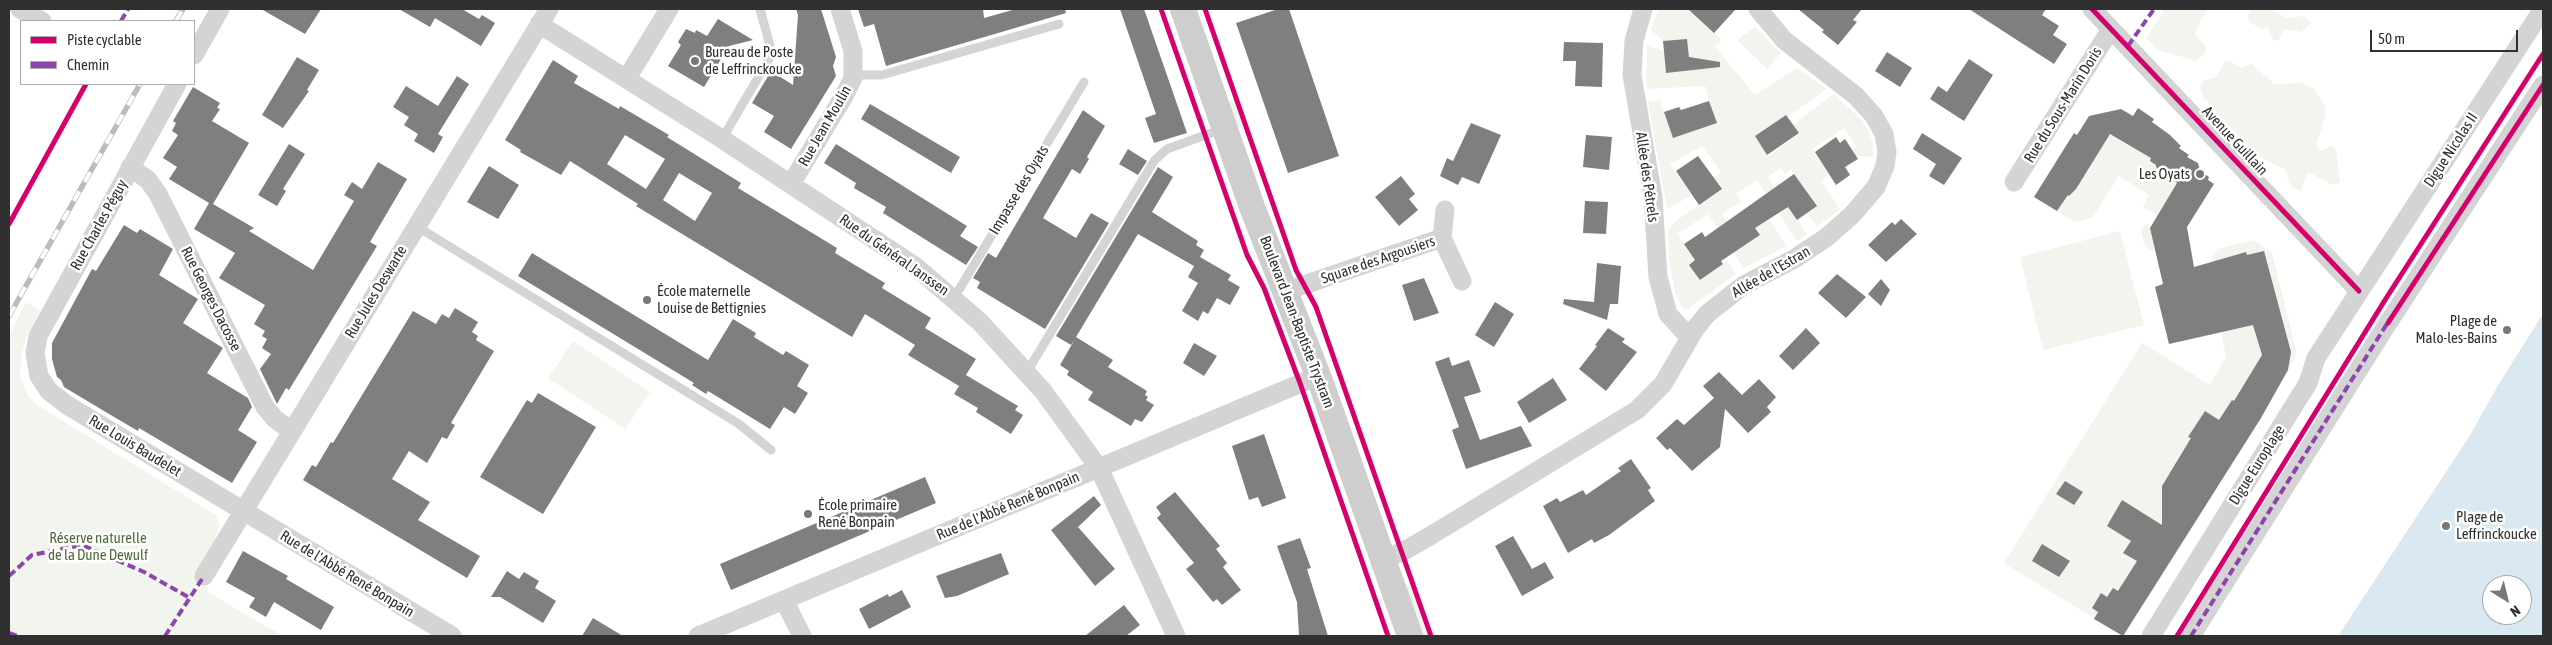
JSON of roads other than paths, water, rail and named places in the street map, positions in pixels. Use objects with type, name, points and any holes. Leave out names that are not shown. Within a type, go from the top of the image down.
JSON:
[{"type":"street","points":[[20,9],[40,20]]},
{"type":"street","points":[[195,53],[220,9]]},
{"type":"street","points":[[627,78],[669,9]]},
{"type":"street","name":"Rue Jean Moulin","points":[[791,184],[844,96],[853,76],[852,50],[840,9]]},
{"type":"street","name":"Boulevard Jean-Baptiste Trystram","points":[[1183,9],[1225,128],[1318,376],[1410,636]]},
{"type":"street","name":"Allée des Pétrels","points":[[1643,9],[1634,41],[1632,75],[1652,192],[1658,277],[1668,314],[1690,338]]},
{"type":"street","name":"Allée de l'Estran","points":[[1383,559],[1407,549],[1623,420],[1644,404],[1663,384],[1702,319],[1733,292],[1799,256],[1845,222],[1872,194],[1885,166],[1886,140],[1870,110],[1856,96],[1784,40],[1758,9]]},
{"type":"street","name":"Avenue Guillain","points":[[2092,9],[2359,291]]},
{"type":"street","name":"Digue Nicolas II","points":[[2359,291],[2543,9]]},
{"type":"street","name":"Rue du Général Janssen","points":[[544,13],[627,78],[791,184],[916,268],[954,298],[1027,372],[1068,423],[1099,468],[1176,636]]},
{"type":"street","name":"Rue Jules Deswarte","points":[[204,576],[544,13]]},
{"type":"street","name":"Rue du Sous-Marin Doris","points":[[2014,182],[2111,29]]},
{"type":"street","name":"Rue Charles Péguy","points":[[37,371],[35,353],[38,336],[176,85]]},
{"type":"street","points":[[2191,636],[2388,323],[2543,85]]},
{"type":"street","name":"Rue Georges Dacosse","points":[[130,167],[148,180],[155,189],[265,407],[278,421],[292,431]]},
{"type":"street","name":"Square des Argousiers","points":[[1445,210],[1442,238],[1462,281]]},
{"type":"street","name":"Square des Argousiers","points":[[1286,292],[1442,238]]},
{"type":"street","name":"Digue Europlage","points":[[2151,636],[2308,383],[2316,358],[2359,291]]},
{"type":"street","name":"Rue Louis Baudelet","points":[[37,371],[46,387],[57,399],[243,511]]},
{"type":"street","name":"Rue de l'Abbé René Bonpain","points":[[698,636],[1318,376]]},
{"type":"street","name":"Rue de l'Abbé René Bonpain","points":[[243,511],[452,636]]},
{"type":"street","points":[[784,600],[802,636]]},
{"type":"lane","points":[[722,139],[769,59],[769,42],[760,9]]},
{"type":"lane","points":[[853,76],[882,75],[1059,24]]},
{"type":"lane","name":"Impasse des Oyats","points":[[954,298],[1084,82]]},
{"type":"lane","points":[[1027,372],[1154,161],[1167,149],[1225,128]]},
{"type":"lane","points":[[416,226],[739,424],[770,450]]},
{"type":"railway","points":[[177,20],[183,9]]},
{"type":"railway","points":[[9,316],[139,85]]},
{"type":"place","name":"Bureau de Poste de Leffrinckoucke","points":[[695,61]]},
{"type":"place","name":"Les Oyats","points":[[2200,174]]},
{"type":"place","name":"École maternelle Louise de Bettignies","points":[[647,300]]},
{"type":"place","name":"Plage de Malo-les-Bains","points":[[2507,330]]},
{"type":"place","name":"École primaire René Bonpain","points":[[808,514]]},
{"type":"place","name":"Plage de Leffrinckoucke","points":[[2446,526]]},
{"type":"park label","name":"Réserve naturelle de la Dune Dewulf","points":[[98,546]]}]
